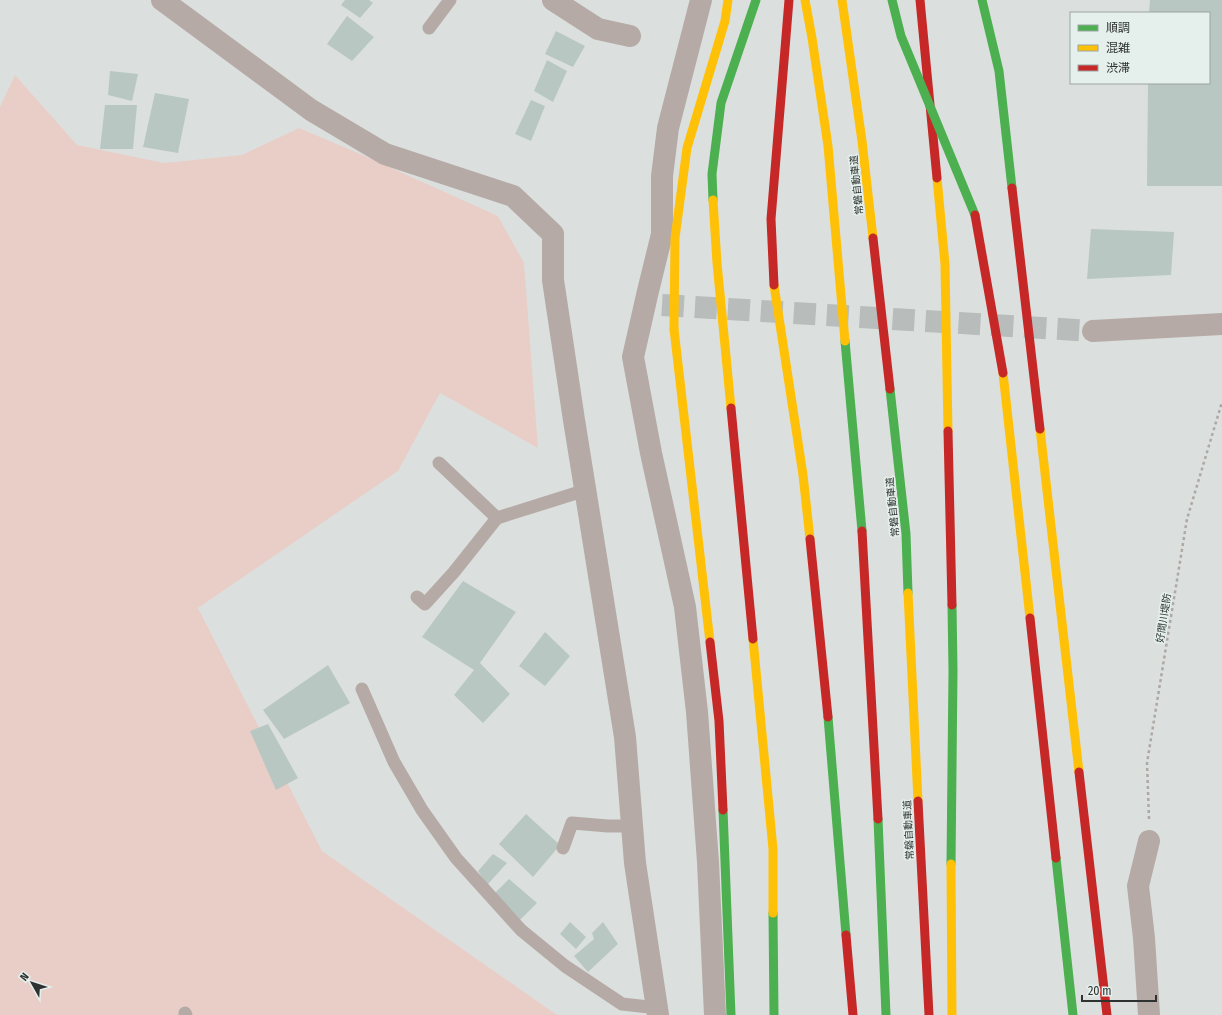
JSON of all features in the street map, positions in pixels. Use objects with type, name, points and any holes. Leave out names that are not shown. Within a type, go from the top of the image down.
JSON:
[{"type":"highway","points":[[728,0],[725,21],[687,148],[675,238],[674,329],[719,721],[731,1015]]},
{"type":"highway","points":[[756,0],[721,103],[712,174],[717,271],[773,849],[774,1015]]},
{"type":"highway","points":[[789,0],[771,219],[774,282],[803,475],[826,689],[853,1015]]},
{"type":"highway","points":[[805,0],[828,146],[863,543],[886,1015]]},
{"type":"highway","name":"常磐自動車道","points":[[842,0],[862,141],[906,534],[911,670],[929,1015]]},
{"type":"highway","points":[[892,0],[901,36],[976,218],[1003,373],[1073,1015]]},
{"type":"highway","points":[[920,0],[945,264],[953,671],[951,828],[952,1015]]},
{"type":"highway","points":[[982,0],[999,71],[1107,1015]]},
{"type":"street","points":[[162,0],[311,110],[385,154],[513,196],[553,234],[553,280],[574,420],[626,737],[634,863],[658,1012]]},
{"type":"street","points":[[553,0],[598,29],[630,36]]},
{"type":"street","points":[[701,0],[668,128],[662,176],[662,234],[654,304],[633,357],[651,454],[685,607],[698,727],[708,862],[715,1015]]},
{"type":"street","points":[[1093,330],[1222,324]]},
{"type":"street","points":[[1149,841],[1138,886],[1144,938],[1149,1015]]},
{"type":"lane","points":[[429,28],[450,0]]},
{"type":"lane","points":[[439,463],[497,518]]},
{"type":"lane","points":[[417,596],[425,604],[454,572],[497,518],[586,490]]},
{"type":"lane","points":[[362,689],[394,762],[422,810],[456,858],[521,930],[565,966],[622,1004],[658,1012]]},
{"type":"lane","points":[[563,848],[572,823],[632,826]]},
{"type":"path","name":"好間川堤防","points":[[1149,841],[1147,763],[1187,519],[1222,402]]},
{"type":"shaded area","points":[[15,75],[77,145],[164,163],[242,155],[299,128],[498,216],[524,263],[538,448],[440,393],[398,471],[198,608],[322,851],[557,1015],[0,1015],[0,107]]},
{"type":"building","points":[[345,0],[369,0],[373,3],[360,18],[341,5]]},
{"type":"building","points":[[1150,0],[1222,0],[1222,186],[1147,186],[1148,84],[1210,84],[1210,12],[1149,12]]},
{"type":"building","points":[[347,16],[374,37],[352,61],[327,44]]},
{"type":"building","points":[[556,31],[585,46],[573,67],[545,54]]},
{"type":"building","points":[[547,60],[567,71],[553,102],[534,91]]},
{"type":"building","points":[[110,71],[138,74],[132,101],[108,95]]},
{"type":"building","points":[[155,93],[189,99],[178,153],[143,147]]},
{"type":"building","points":[[531,100],[545,106],[531,141],[515,134]]},
{"type":"building","points":[[105,105],[137,105],[133,149],[100,149]]},
{"type":"building","points":[[1091,229],[1174,232],[1171,275],[1087,279]]},
{"type":"building","points":[[463,581],[516,612],[480,663],[510,694],[483,723],[454,695],[474,670],[422,637]]},
{"type":"building","points":[[545,632],[570,656],[545,686],[519,666]]},
{"type":"building","points":[[328,665],[350,703],[284,739],[263,710]]},
{"type":"building","points":[[268,724],[298,778],[276,790],[250,731]]},
{"type":"building","points":[[526,814],[560,845],[533,877],[499,844]]},
{"type":"building","points":[[493,854],[507,863],[487,885],[478,871]]},
{"type":"building","points":[[509,879],[537,903],[520,920],[495,893]]},
{"type":"building","points":[[570,922],[586,937],[576,949],[560,934]]},
{"type":"building","points":[[603,922],[618,944],[588,972],[574,956],[594,939],[592,933]]},
{"type":"tunnel","points":[[662,305],[1093,331]]},
{"type":"traffic: fast","points":[[713,200],[712,174],[721,103],[756,0]]},
{"type":"traffic: fast","points":[[892,0],[901,36],[975,215]]},
{"type":"traffic: fast","points":[[982,0],[999,71],[1012,188]]},
{"type":"traffic: fast","points":[[845,341],[862,531]]},
{"type":"traffic: fast","points":[[890,389],[906,534],[908,593]]},
{"type":"traffic: fast","points":[[951,864],[953,671],[952,605]]},
{"type":"traffic: fast","points":[[828,717],[846,935]]},
{"type":"traffic: fast","points":[[723,810],[731,1015]]},
{"type":"traffic: fast","points":[[878,819],[886,1015]]},
{"type":"traffic: fast","points":[[1056,858],[1073,1015]]},
{"type":"traffic: fast","points":[[773,913],[774,1015]]},
{"type":"traffic: slow","points":[[674,329],[675,238],[687,148],[725,21],[728,0]]},
{"type":"traffic: slow","points":[[805,0],[828,146],[845,341]]},
{"type":"traffic: slow","points":[[842,0],[862,141],[873,238]]},
{"type":"traffic: slow","points":[[937,178],[945,264],[948,431]]},
{"type":"traffic: slow","points":[[713,200],[717,263],[731,408]]},
{"type":"traffic: slow","points":[[774,285],[803,475],[810,539]]},
{"type":"traffic: slow","points":[[674,329],[710,642]]},
{"type":"traffic: slow","points":[[1003,373],[1030,618]]},
{"type":"traffic: slow","points":[[1040,429],[1079,772]]},
{"type":"traffic: slow","points":[[908,593],[918,801]]},
{"type":"traffic: slow","points":[[753,639],[773,849],[773,913]]},
{"type":"traffic: slow","points":[[951,864],[952,1015]]},
{"type":"traffic: jam","points":[[774,285],[771,219],[789,0]]},
{"type":"traffic: jam","points":[[920,0],[937,178]]},
{"type":"traffic: jam","points":[[1012,188],[1040,429]]},
{"type":"traffic: jam","points":[[975,215],[1003,373]]},
{"type":"traffic: jam","points":[[873,238],[890,389]]},
{"type":"traffic: jam","points":[[731,408],[753,639]]},
{"type":"traffic: jam","points":[[948,431],[952,605]]},
{"type":"traffic: jam","points":[[862,531],[878,819]]},
{"type":"traffic: jam","points":[[810,539],[828,717]]},
{"type":"traffic: jam","points":[[1030,618],[1056,858]]},
{"type":"traffic: jam","points":[[710,642],[719,721],[723,810]]},
{"type":"traffic: jam","points":[[1079,772],[1107,1015]]},
{"type":"traffic: jam","points":[[918,801],[929,1015]]},
{"type":"traffic: jam","points":[[846,935],[853,1015]]}]
